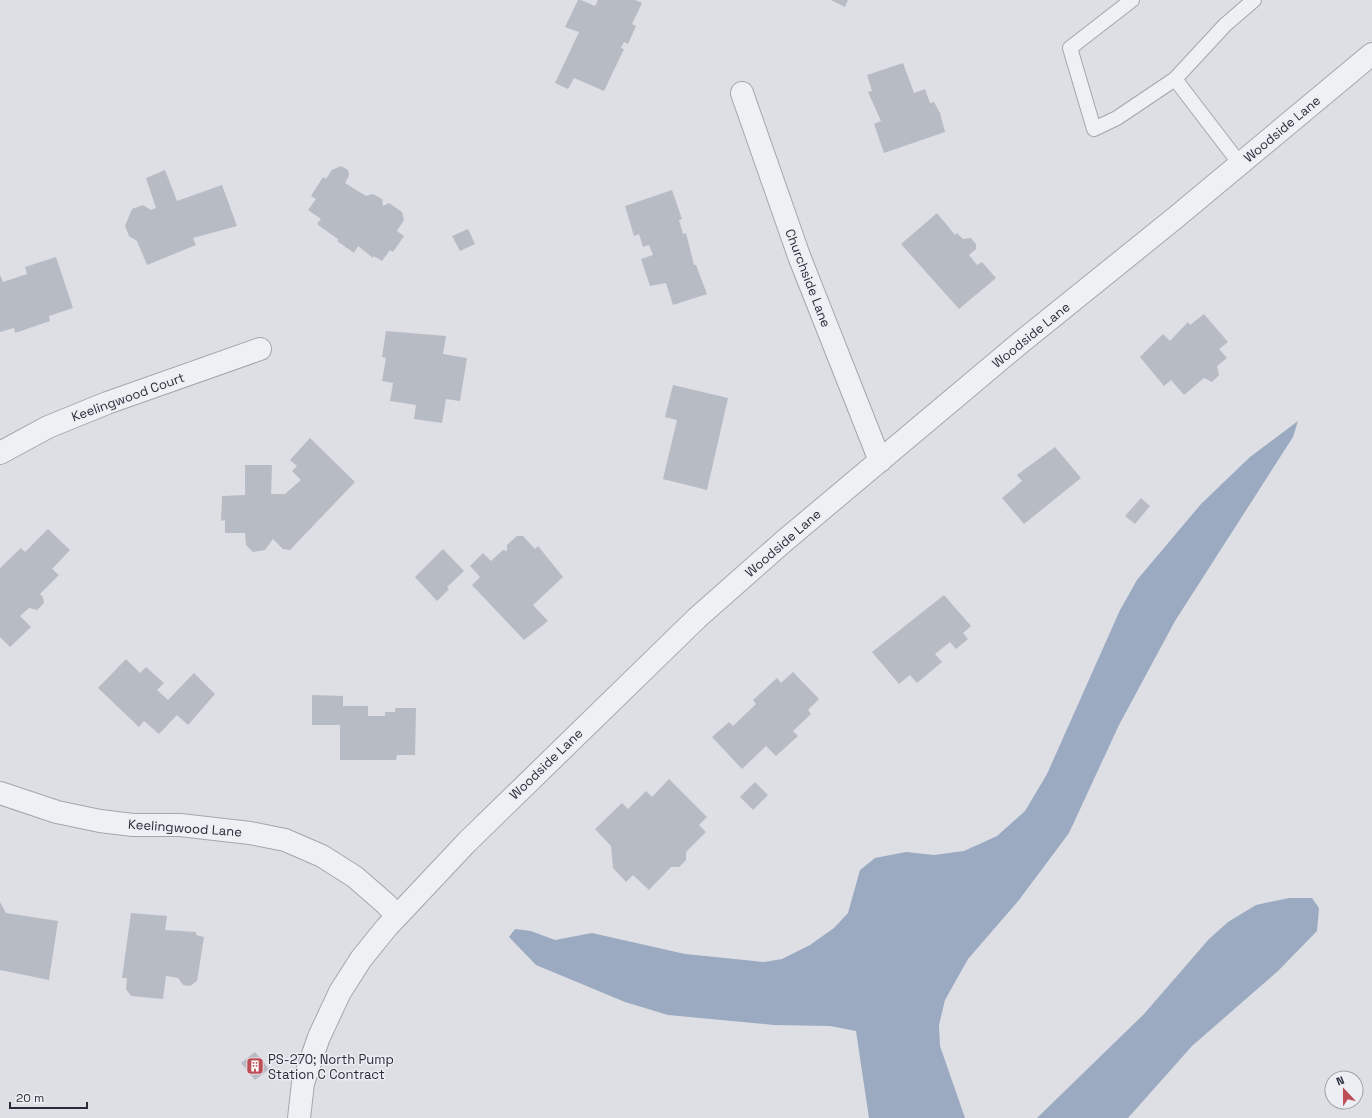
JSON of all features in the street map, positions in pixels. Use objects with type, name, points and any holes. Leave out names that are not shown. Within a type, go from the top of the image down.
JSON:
[{"type":"street","name":"Woodside Lane","points":[[299,1118],[303,1083],[319,1037],[337,998],[361,959],[397,916],[467,842],[696,618],[783,542],[1014,348],[1240,164],[1372,54]]},
{"type":"street","name":"Churchside Lane","points":[[742,93],[799,256],[880,461]]},
{"type":"street","name":"Keelingwood Court","points":[[0,453],[48,427],[107,403],[260,349]]},
{"type":"street","name":"Keelingwood Lane","points":[[0,793],[57,812],[100,821],[132,825],[180,825],[250,833],[285,840],[322,856],[356,877],[397,916]]},
{"type":"lane","points":[[1132,0],[1070,48],[1094,129],[1116,118],[1175,79],[1225,25],[1254,0]]},
{"type":"lane","points":[[1175,79],[1240,164]]},
{"type":"water","points":[[1298,421],[1293,437],[1175,621],[1119,725],[1069,833],[1019,900],[968,959],[945,1000],[939,1025],[940,1046],[965,1118],[869,1118],[856,1031],[830,1026],[774,1025],[668,1015],[625,1002],[536,965],[509,937],[515,929],[531,931],[555,940],[592,933],[685,954],[764,962],[782,959],[810,945],[834,928],[848,913],[860,870],[875,858],[906,852],[934,855],[964,851],[997,836],[1025,811],[1047,774],[1120,610],[1137,580],[1201,504],[1250,457]]},
{"type":"water","points":[[1289,898],[1312,898],[1319,908],[1317,931],[1278,971],[1192,1046],[1128,1118],[1037,1118],[1144,1014],[1209,939],[1228,922],[1256,905]]},
{"type":"building","points":[[578,0],[595,6],[598,0],[635,0],[642,3],[632,24],[636,26],[628,44],[624,42],[621,48],[624,49],[604,91],[574,78],[568,89],[555,83],[579,32],[565,27]]},
{"type":"building","points":[[831,0],[848,0],[845,7]]},
{"type":"building","points":[[903,63],[914,93],[925,89],[930,103],[934,102],[940,113],[945,132],[884,153],[874,124],[881,121],[868,92],[872,91],[867,75]]},
{"type":"building","points":[[341,166],[348,170],[349,176],[345,183],[366,196],[373,194],[382,199],[383,206],[389,203],[402,212],[404,220],[397,231],[404,236],[393,252],[390,250],[382,261],[374,256],[373,258],[358,246],[354,253],[317,224],[321,219],[308,210],[316,199],[311,196],[323,177],[326,179],[332,170]]},
{"type":"building","points":[[165,170],[177,201],[222,185],[237,226],[193,238],[196,245],[147,265],[137,241],[129,236],[125,226],[132,209],[143,205],[151,210],[156,208],[146,178]]},
{"type":"building","points":[[672,190],[682,219],[679,220],[683,234],[686,233],[694,265],[696,265],[707,294],[673,305],[666,283],[650,286],[641,259],[653,255],[649,245],[643,247],[639,234],[634,236],[625,206]]},
{"type":"building","points":[[937,213],[955,235],[957,233],[963,239],[971,238],[976,244],[976,249],[969,255],[977,265],[982,262],[996,278],[959,309],[901,244]]},
{"type":"building","points":[[468,229],[475,244],[460,251],[452,236]]},
{"type":"building","points":[[56,257],[73,308],[49,316],[50,321],[15,333],[14,328],[0,332],[0,275],[3,282],[27,274],[25,267]]},
{"type":"building","points":[[1204,314],[1228,342],[1219,349],[1227,358],[1217,366],[1219,375],[1212,382],[1204,378],[1184,395],[1171,380],[1164,386],[1140,357],[1163,334],[1170,341],[1188,322],[1190,325]]},
{"type":"building","points":[[386,331],[446,336],[443,354],[467,358],[460,401],[446,399],[442,423],[414,419],[416,405],[390,401],[393,383],[382,381],[386,358],[382,357]]},
{"type":"building","points":[[673,385],[728,398],[707,490],[663,479],[677,420],[665,417]]},
{"type":"building","points":[[310,438],[355,482],[290,550],[283,549],[273,539],[265,550],[253,552],[246,545],[245,533],[225,533],[225,520],[221,521],[222,496],[245,495],[245,465],[272,465],[271,494],[285,494],[301,480],[292,471],[297,466],[290,460]]},
{"type":"building","points":[[1055,447],[1081,478],[1024,524],[1002,498],[1022,481],[1017,475]]},
{"type":"building","points":[[1141,498],[1150,506],[1135,524],[1125,516]]},
{"type":"building","points":[[48,529],[70,550],[52,569],[59,575],[40,594],[43,597],[44,603],[37,610],[29,608],[20,616],[31,627],[10,647],[0,637],[0,568],[21,548],[25,552]]},
{"type":"building","points":[[517,536],[523,536],[535,549],[538,546],[563,577],[533,605],[548,621],[524,640],[472,585],[480,577],[470,566],[483,553],[491,561],[503,550],[507,551],[507,545]]},
{"type":"building","points":[[443,549],[464,571],[447,587],[449,589],[437,601],[415,577]]},
{"type":"building","points":[[944,595],[971,626],[963,633],[968,639],[956,649],[950,642],[935,654],[942,662],[917,683],[910,675],[899,684],[872,652]]},
{"type":"building","points":[[126,659],[140,673],[146,667],[164,683],[157,690],[168,700],[194,673],[215,694],[188,725],[177,715],[159,734],[144,721],[139,727],[98,688]]},
{"type":"building","points":[[793,672],[819,699],[808,710],[811,714],[793,731],[798,736],[776,756],[766,746],[742,769],[712,737],[729,722],[733,726],[756,704],[753,700],[777,678],[781,683]]},
{"type":"building","points":[[312,695],[343,696],[343,706],[368,706],[368,716],[385,716],[385,712],[395,712],[395,708],[416,708],[415,755],[397,755],[396,760],[340,760],[340,725],[312,725]]},
{"type":"building","points":[[669,779],[707,817],[699,825],[706,832],[686,852],[686,860],[679,867],[671,867],[649,890],[633,875],[626,882],[613,868],[611,846],[595,829],[622,803],[628,809],[646,791],[652,797]]},
{"type":"building","points":[[755,782],[768,795],[753,810],[740,797]]},
{"type":"building","points":[[0,902],[6,913],[58,921],[49,980],[0,970]]},
{"type":"building","points":[[131,913],[167,916],[165,930],[196,932],[196,935],[204,937],[197,981],[190,986],[183,985],[178,978],[166,976],[163,999],[131,996],[126,989],[127,978],[122,978]]},
{"type":"building","name":"PS-270; North Pump Station C Contract","points":[[255,1052],[269,1069],[255,1080],[241,1063]]},
{"type":"place","name":"PS-270; North Pump Station C Contract","points":[[255,1066]]}]
